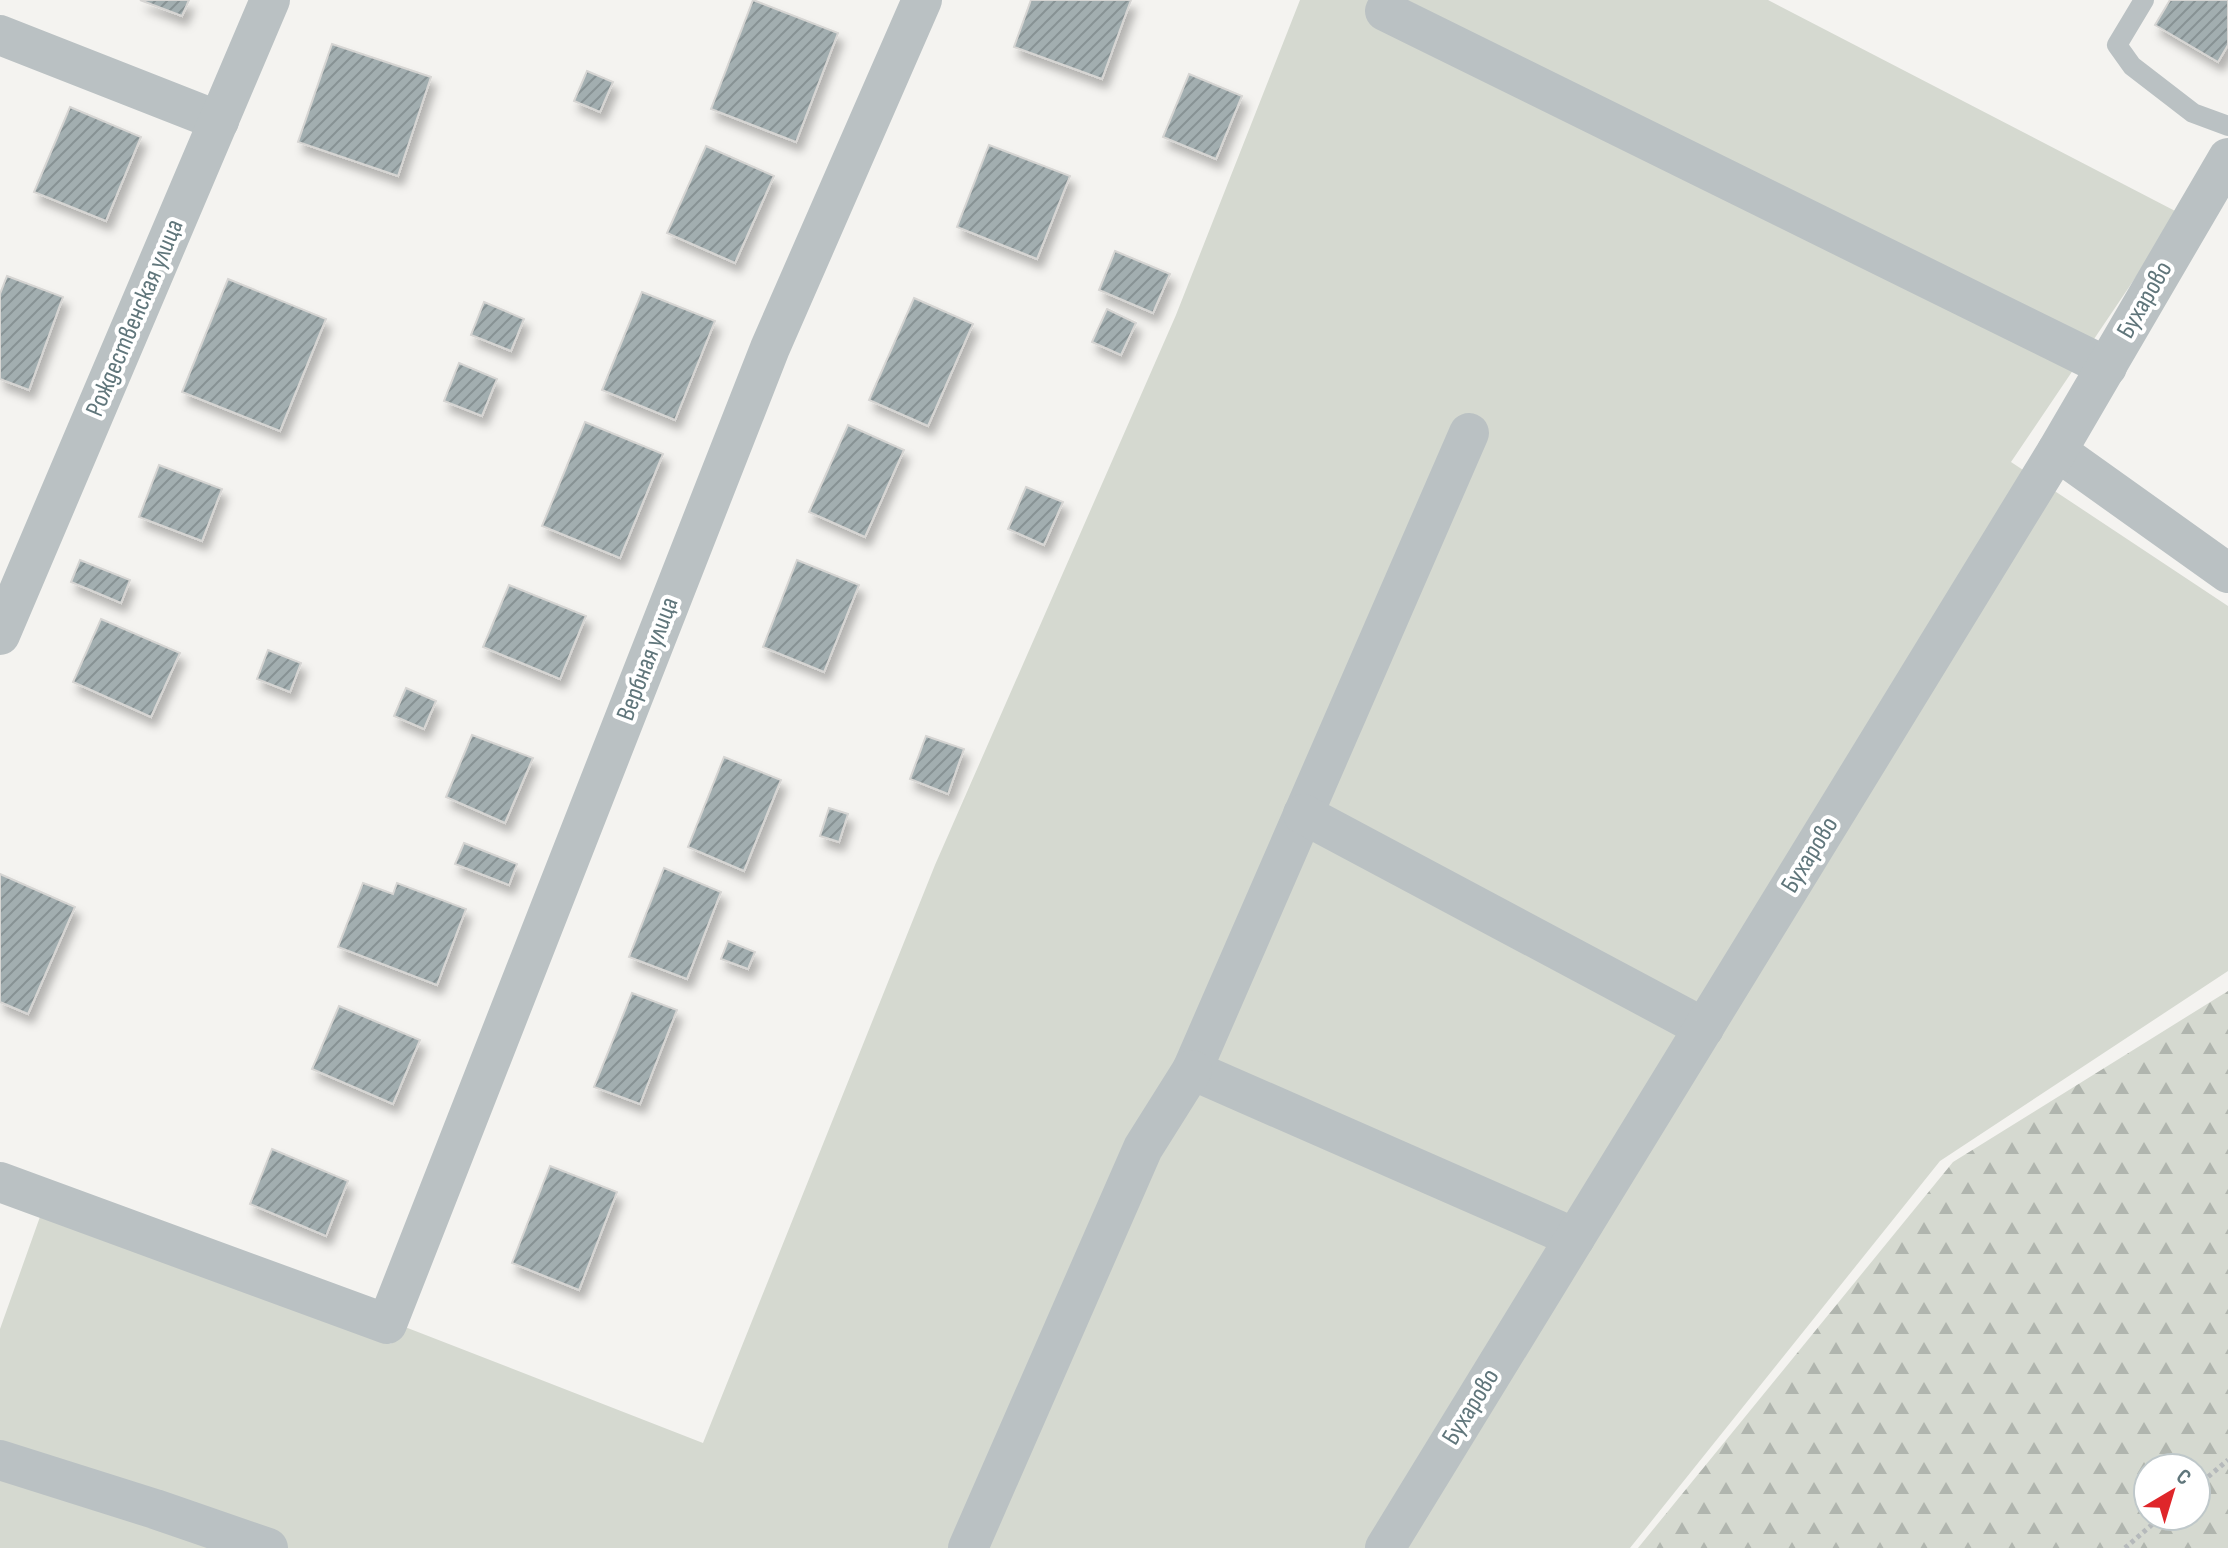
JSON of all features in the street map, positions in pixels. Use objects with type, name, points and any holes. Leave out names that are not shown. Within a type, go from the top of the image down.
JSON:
[{"type":"street","name":"Рождественская улица","points":[[0,635],[270,0]]},
{"type":"street","name":"Вербная улица","points":[[0,1182],[387,1324],[770,348],[922,0]]},
{"type":"street","points":[[1385,11],[2107,367]]},
{"type":"street","points":[[0,35],[219,121]]},
{"type":"street","name":"Бухарово","points":[[1385,1548],[2057,451],[2228,158]]},
{"type":"street","points":[[968,1548],[1143,1148],[1192,1070],[1469,433]]},
{"type":"street","points":[[2057,451],[2228,573]]},
{"type":"street","points":[[1303,814],[1704,1028]]},
{"type":"street","points":[[1192,1070],[1575,1238]]},
{"type":"street","points":[[0,1460],[268,1548]]},
{"type":"lane","points":[[2144,0],[2117,45],[2132,66],[2193,113],[2228,126]]},
{"type":"path","points":[[2212,1474],[2228,1460]]},
{"type":"path","points":[[2125,1548],[2144,1532]]},
{"type":"green space","points":[[1300,0],[1768,0],[2179,213],[2011,462],[2228,606],[2228,971],[1940,1161],[1630,1548],[0,1548],[0,1329],[41,1214],[391,1344],[405,1327],[703,1443],[935,865],[1176,315]]},
{"type":"green space","points":[[2228,991],[2228,1548],[1638,1548],[1953,1162]]},
{"type":"building","points":[[140,0],[189,0],[182,16]]},
{"type":"building","points":[[753,0],[838,33],[796,142],[711,109]]},
{"type":"building","points":[[1031,0],[1131,0],[1102,79],[1014,47]]},
{"type":"building","points":[[2170,0],[2228,0],[2228,45],[2218,62],[2155,25]]},
{"type":"building","points":[[332,44],[431,77],[398,176],[298,142]]},
{"type":"building","points":[[587,71],[613,82],[600,112],[574,101]]},
{"type":"building","points":[[1189,74],[1242,96],[1216,159],[1163,137]]},
{"type":"building","points":[[70,107],[141,137],[106,221],[34,192]]},
{"type":"building","points":[[989,145],[1070,176],[1037,259],[957,227]]},
{"type":"building","points":[[706,146],[774,176],[735,263],[667,233]]},
{"type":"building","points":[[1115,251],[1170,274],[1153,313],[1099,290]]},
{"type":"building","points":[[7,276],[63,297],[29,390],[0,379],[0,294]]},
{"type":"building","points":[[228,279],[326,319],[280,431],[182,392]]},
{"type":"building","points":[[642,292],[715,321],[675,420],[602,390]]},
{"type":"building","points":[[914,298],[973,324],[928,426],[869,400]]},
{"type":"building","points":[[484,302],[524,319],[511,351],[471,335]]},
{"type":"building","points":[[1107,309],[1136,323],[1121,355],[1092,342]]},
{"type":"building","points":[[459,363],[497,379],[482,416],[444,401]]},
{"type":"building","points":[[585,422],[663,454],[620,558],[542,526]]},
{"type":"building","points":[[848,425],[904,450],[865,537],[809,512]]},
{"type":"building","points":[[159,465],[222,489],[202,541],[139,517]]},
{"type":"building","points":[[1026,487],[1063,502],[1044,545],[1008,529]]},
{"type":"building","points":[[80,560],[130,580],[121,603],[71,582]]},
{"type":"building","points":[[797,560],[859,585],[824,672],[763,647]]},
{"type":"building","points":[[509,585],[586,616],[560,679],[483,647]]},
{"type":"building","points":[[101,619],[180,653],[151,717],[73,682]]},
{"type":"building","points":[[268,650],[301,663],[290,692],[257,679]]},
{"type":"building","points":[[406,688],[436,701],[424,729],[394,716]]},
{"type":"building","points":[[472,735],[533,758],[505,823],[446,797]]},
{"type":"building","points":[[926,736],[964,749],[948,794],[910,779]]},
{"type":"building","points":[[724,757],[781,780],[744,871],[688,847]]},
{"type":"building","points":[[829,808],[848,814],[839,842],[820,836]]},
{"type":"building","points":[[464,843],[517,864],[509,885],[455,864]]},
{"type":"building","points":[[664,868],[721,892],[687,979],[629,957]]},
{"type":"building","points":[[0,874],[75,907],[28,1014],[0,1002]]},
{"type":"building","points":[[363,883],[393,894],[397,883],[466,909],[437,985],[338,947]]},
{"type":"building","points":[[728,941],[755,952],[748,969],[721,959]]},
{"type":"building","points":[[632,993],[677,1010],[640,1104],[594,1087]]},
{"type":"building","points":[[339,1006],[420,1040],[393,1104],[312,1069]]},
{"type":"building","points":[[272,1149],[348,1181],[326,1236],[250,1204]]},
{"type":"building","points":[[550,1166],[617,1192],[579,1290],[512,1263]]}]
